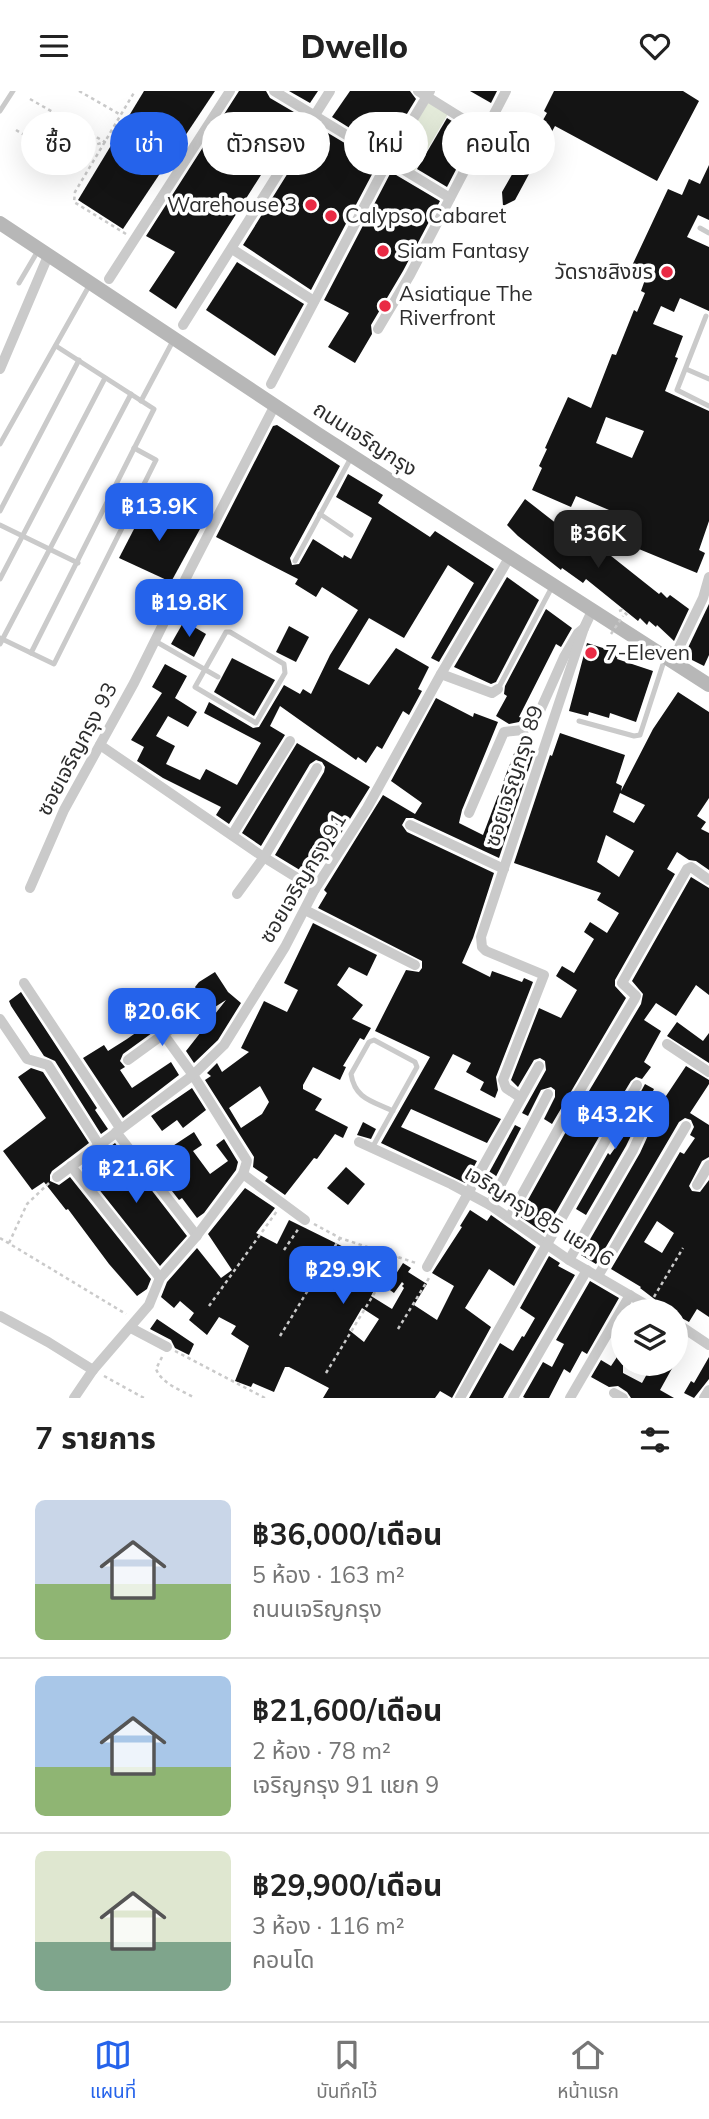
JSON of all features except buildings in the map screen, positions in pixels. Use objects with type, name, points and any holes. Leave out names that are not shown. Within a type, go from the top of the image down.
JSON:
[{"type":"main road","name":"ถนนเจริญกรุง","points":[[0,223],[91,283],[178,332],[275,405],[709,685]]},
{"type":"street","points":[[109,279],[230,91]]},
{"type":"street","points":[[274,91],[306,112]]},
{"type":"street","points":[[316,112],[330,91]]},
{"type":"street","points":[[495,112],[506,91]]},
{"type":"street","points":[[415,112],[425,93],[454,112]]},
{"type":"street","points":[[178,332],[277,175]]},
{"type":"street","points":[[271,384],[381,175]]},
{"type":"street","points":[[414,175],[450,198]]},
{"type":"street","points":[[378,329],[462,175]]},
{"type":"street","points":[[232,249],[314,301]]},
{"type":"street","points":[[0,369],[44,252]]},
{"type":"street","name":"ซอยเจริญกรุง 93","points":[[30,888],[64,810],[155,641],[275,405]]},
{"type":"street","name":"ซอยเจริญกรุง 91","points":[[57,1177],[193,1075],[224,1045],[285,947],[315,889],[367,808],[509,558]]},
{"type":"street","points":[[668,659],[698,608],[709,577]]},
{"type":"street","points":[[469,813],[504,732],[523,730],[535,722],[564,657],[592,611]]},
{"type":"street","name":"ซอยเจริญกรุง 89","points":[[521,1098],[506,1088],[503,1080],[544,975],[486,951],[481,947],[481,937],[584,628]]},
{"type":"street","points":[[441,674],[492,693],[498,689]]},
{"type":"street","points":[[232,835],[290,741]]},
{"type":"street","points":[[100,744],[315,889]]},
{"type":"street","points":[[237,894],[264,857],[317,768]]},
{"type":"street","points":[[410,825],[504,869]]},
{"type":"street","points":[[509,1218],[634,1000],[633,993],[622,983],[687,869],[691,867],[709,880]]},
{"type":"street","points":[[304,910],[415,965]]},
{"type":"street","points":[[24,983],[118,1130],[197,1236]]},
{"type":"street","points":[[128,1060],[201,1007]]},
{"type":"street","points":[[0,1019],[27,1059],[48,1065],[99,1145]]},
{"type":"street","points":[[74,1398],[93,1370],[149,1305],[160,1278],[197,1236],[243,1174],[247,1161],[193,1075],[164,1035]]},
{"type":"street","points":[[667,1044],[709,1072]]},
{"type":"street","points":[[427,1267],[539,1066]]},
{"type":"street","points":[[460,1398],[637,1085]]},
{"type":"street","points":[[491,1205],[548,1094]]},
{"type":"street","points":[[569,1260],[634,1150],[658,1096]]},
{"type":"street","points":[[598,1276],[685,1126]]},
{"type":"street","name":"เจริญกรุง 85 แยก 6","points":[[359,1142],[491,1205],[569,1260],[638,1299]]},
{"type":"street","points":[[71,1165],[160,1278]]},
{"type":"street","points":[[697,1185],[709,1165]]},
{"type":"street","points":[[243,1174],[305,1220]]},
{"type":"street","points":[[513,1398],[587,1270]]},
{"type":"street","points":[[570,1398],[631,1295]]},
{"type":"street","points":[[0,1316],[93,1370]]},
{"type":"street","points":[[134,1324],[167,1347]]},
{"type":"street","points":[[688,1330],[709,1345]]},
{"type":"street","points":[[704,1398],[709,1390]]},
{"type":"lane","points":[[0,111],[13,91]]},
{"type":"lane","points":[[700,228],[709,233]]},
{"type":"lane","points":[[19,283],[44,252]]},
{"type":"lane","points":[[0,444],[91,283]]},
{"type":"lane","points":[[706,316],[677,391],[709,406]]},
{"type":"lane","points":[[141,401],[178,332]]},
{"type":"lane","points":[[31,653],[154,409],[56,346]]},
{"type":"lane","points":[[0,511],[79,361]]},
{"type":"lane","points":[[686,369],[709,379]]},
{"type":"lane","points":[[0,579],[105,377]]},
{"type":"lane","points":[[131,394],[1,641],[54,664],[156,460],[134,448]]},
{"type":"lane","points":[[295,561],[352,456]]},
{"type":"lane","points":[[320,514],[351,535]]},
{"type":"lane","points":[[0,525],[78,563]]},
{"type":"lane","points":[[498,689],[552,586]]},
{"type":"lane","points":[[230,632],[284,664],[285,673],[259,721],[254,723],[196,688],[204,669],[224,633],[230,632]]},
{"type":"lane","points":[[155,641],[218,677]]},
{"type":"lane","points":[[579,721],[634,736],[640,735],[668,659]]},
{"type":"lane","points":[[372,1148],[393,1111],[417,1067],[415,1062],[373,1040],[369,1042],[351,1074],[352,1081],[359,1095],[393,1111]]},
{"type":"path","points":[[79,91],[116,112]]},
{"type":"path","points":[[123,112],[135,91]]},
{"type":"path","points":[[30,99],[105,142]]},
{"type":"path","points":[[16,130],[21,133]]},
{"type":"path","points":[[110,134],[75,192],[74,201],[134,239]]},
{"type":"path","points":[[96,144],[105,142]]},
{"type":"path","points":[[611,634],[623,616]]},
{"type":"path","points":[[9,1244],[27,1204],[57,1177]]},
{"type":"path","points":[[209,1307],[283,1203]]},
{"type":"path","points":[[284,1250],[305,1220],[340,1238],[405,1259]]},
{"type":"path","points":[[0,1238],[134,1324]]},
{"type":"path","points":[[280,1336],[340,1238]]},
{"type":"path","points":[[658,1299],[683,1248]]},
{"type":"path","points":[[326,1373],[397,1256]]},
{"type":"path","points":[[398,1329],[431,1275],[427,1267]]},
{"type":"path","points":[[195,1398],[164,1381],[158,1374],[156,1369],[167,1347],[265,1398]]},
{"type":"path","points":[[93,1370],[144,1398]]},
{"type":"green space","points":[[427,100],[445,112],[442,112],[442,124],[428,148],[428,112],[420,112]]},
{"type":"place","name":"Warehouse 3","points":[[311,205]]},
{"type":"place","name":"Calypso Cabaret","points":[[331,216]]},
{"type":"place","name":"Siam Fantasy","points":[[383,251]]},
{"type":"place","name":"วัดราชสิงขร","points":[[667,272]]},
{"type":"place","name":"Asiatique The Riverfront","points":[[385,306]]},
{"type":"place","name":"7-Eleven","points":[[591,653]]}]
